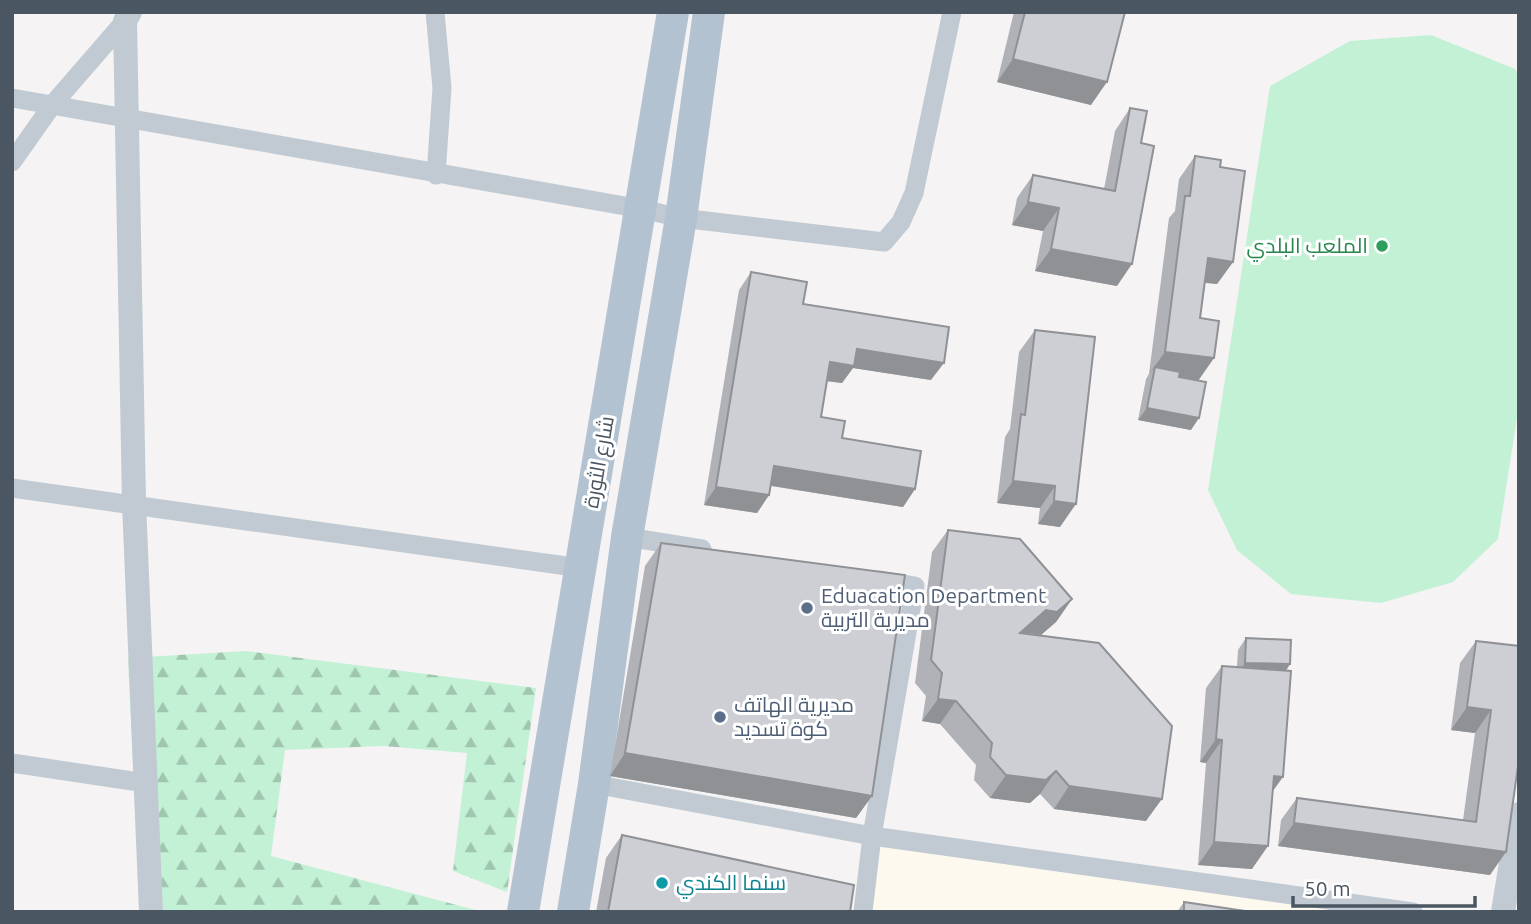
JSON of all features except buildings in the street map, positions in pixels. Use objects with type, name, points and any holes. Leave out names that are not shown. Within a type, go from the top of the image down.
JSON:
[{"type":"main road","name":"شارع الثورة","points":[[523,912],[673,12]]},
{"type":"main road","name":"شارع الثورة","points":[[573,912],[594,784],[627,537],[681,218],[709,12]]},
{"type":"street","points":[[435,12],[442,88],[436,175]]},
{"type":"street","points":[[12,98],[126,116],[681,218],[884,242],[901,222],[914,193],[952,12]]},
{"type":"street","points":[[12,162],[54,104],[128,17]]},
{"type":"street","points":[[128,17],[126,116],[134,503],[151,912]]},
{"type":"street","points":[[12,488],[134,503],[580,568]]},
{"type":"street","points":[[627,537],[723,553]]},
{"type":"street","points":[[860,576],[915,586],[872,836],[863,912]]},
{"type":"street","points":[[12,763],[146,783]]},
{"type":"street","points":[[594,784],[872,836],[1413,912]]},
{"type":"street","points":[[1503,912],[1519,814]]},
{"type":"shaded area","points":[[872,836],[1413,912],[863,912]]},
{"type":"green space","name":"الملعب البلدي","points":[[1431,35],[1515,69],[1519,76],[1519,405],[1498,539],[1453,582],[1381,603],[1291,594],[1237,550],[1208,490],[1270,86],[1350,41]]},
{"type":"green space","points":[[246,651],[536,688],[507,892],[453,871],[467,753],[384,746],[285,750],[271,856],[483,912],[140,912],[128,658]]},
{"type":"place","name":"الملعب البلدي","points":[[1382,246]]},
{"type":"place","name":"Eduacation Department مديرية التربية","points":[[807,608]]},
{"type":"place","name":"مديرية الهاتف كوة تسديد","points":[[720,717]]},
{"type":"place","name":"سنما الكندي","points":[[662,883]]}]
